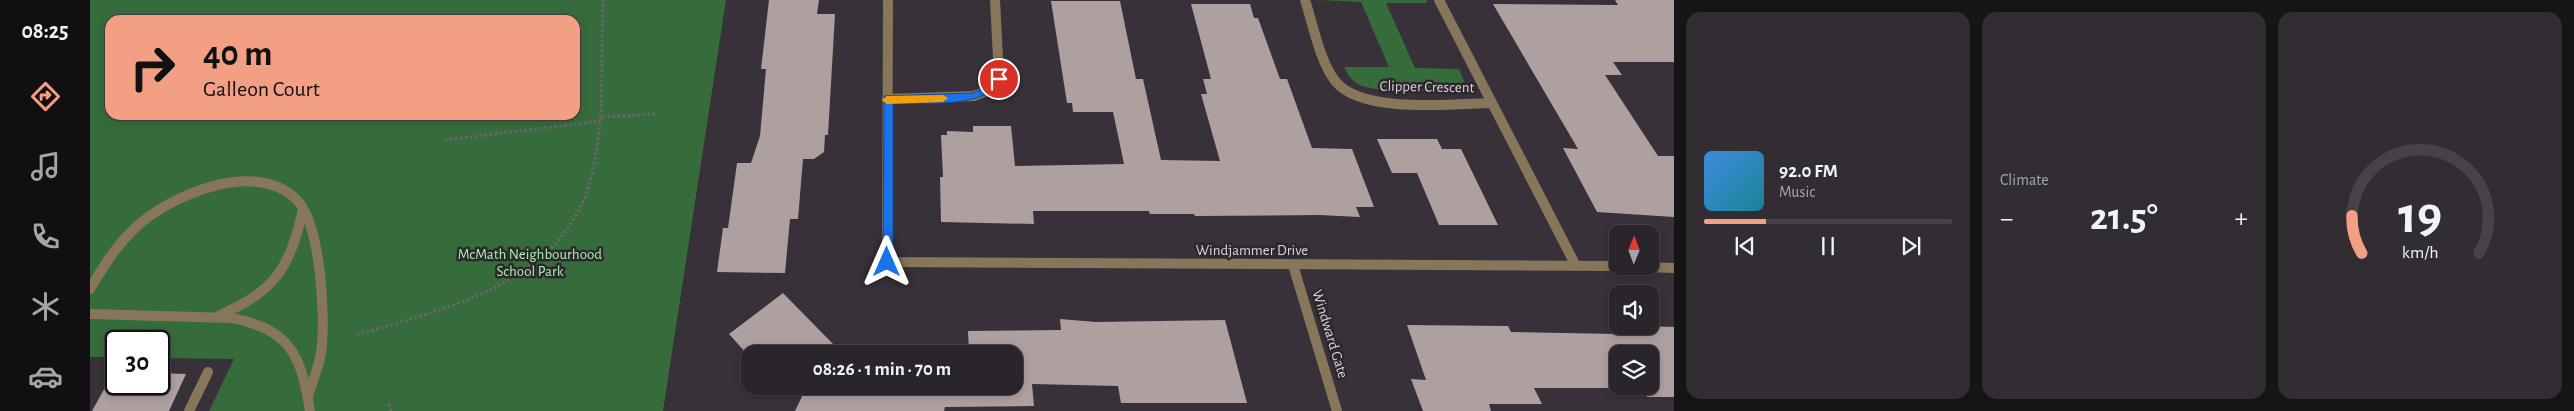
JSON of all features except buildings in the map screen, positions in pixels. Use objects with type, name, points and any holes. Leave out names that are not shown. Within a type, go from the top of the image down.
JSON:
[{"type":"street","points":[[888,0],[888,99],[965,97],[974,96],[989,90],[999,79],[995,0]]},
{"type":"street","name":"Clipper Crescent","points":[[1305,0],[1332,75],[1347,92],[1360,98],[1384,102],[1491,103]]},
{"type":"street","name":"Clipper Crescent","points":[[1439,0],[1576,266]]},
{"type":"street","name":"Windjammer Drive","points":[[888,99],[887,262],[1609,266]]},
{"type":"street","points":[[90,290],[114,253],[143,221],[164,206],[220,184],[243,181],[269,183],[283,188],[295,198],[303,210],[311,225],[315,244],[321,351],[308,396]]},
{"type":"street","points":[[219,315],[248,303],[275,282],[296,245],[303,210]]},
{"type":"street","name":"Windward Gate","points":[[1293,265],[1337,411]]},
{"type":"street","name":"Windjammer Drive","points":[[1659,267],[1674,268]]},
{"type":"street","points":[[90,314],[219,315],[244,318],[269,327],[283,339],[302,366],[310,411]]},
{"type":"street","points":[[189,411],[208,372]]},
{"type":"path","points":[[357,335],[491,289],[513,278],[542,256],[569,227],[580,207],[596,152],[601,122],[603,0]]},
{"type":"path","points":[[601,117],[656,114]]},
{"type":"path","points":[[445,140],[601,122]]},
{"type":"path","points":[[389,404],[391,411]]},
{"type":"green space","name":"McMath Neighbourhood School Park","points":[[90,0],[726,0],[663,411],[209,411],[234,359],[170,358],[170,330],[105,330],[105,357],[90,357]]},
{"type":"green space","points":[[1319,0],[1426,0],[1427,3],[1386,3],[1415,68],[1459,69],[1464,81],[1455,87],[1429,91],[1383,90],[1362,86],[1351,78],[1344,67],[1389,67],[1361,2]]},
{"type":"slow traffic","points":[[887,100],[943,98]]},
{"type":"route","points":[[887,262],[888,99],[974,96],[989,90],[999,79]]}]
